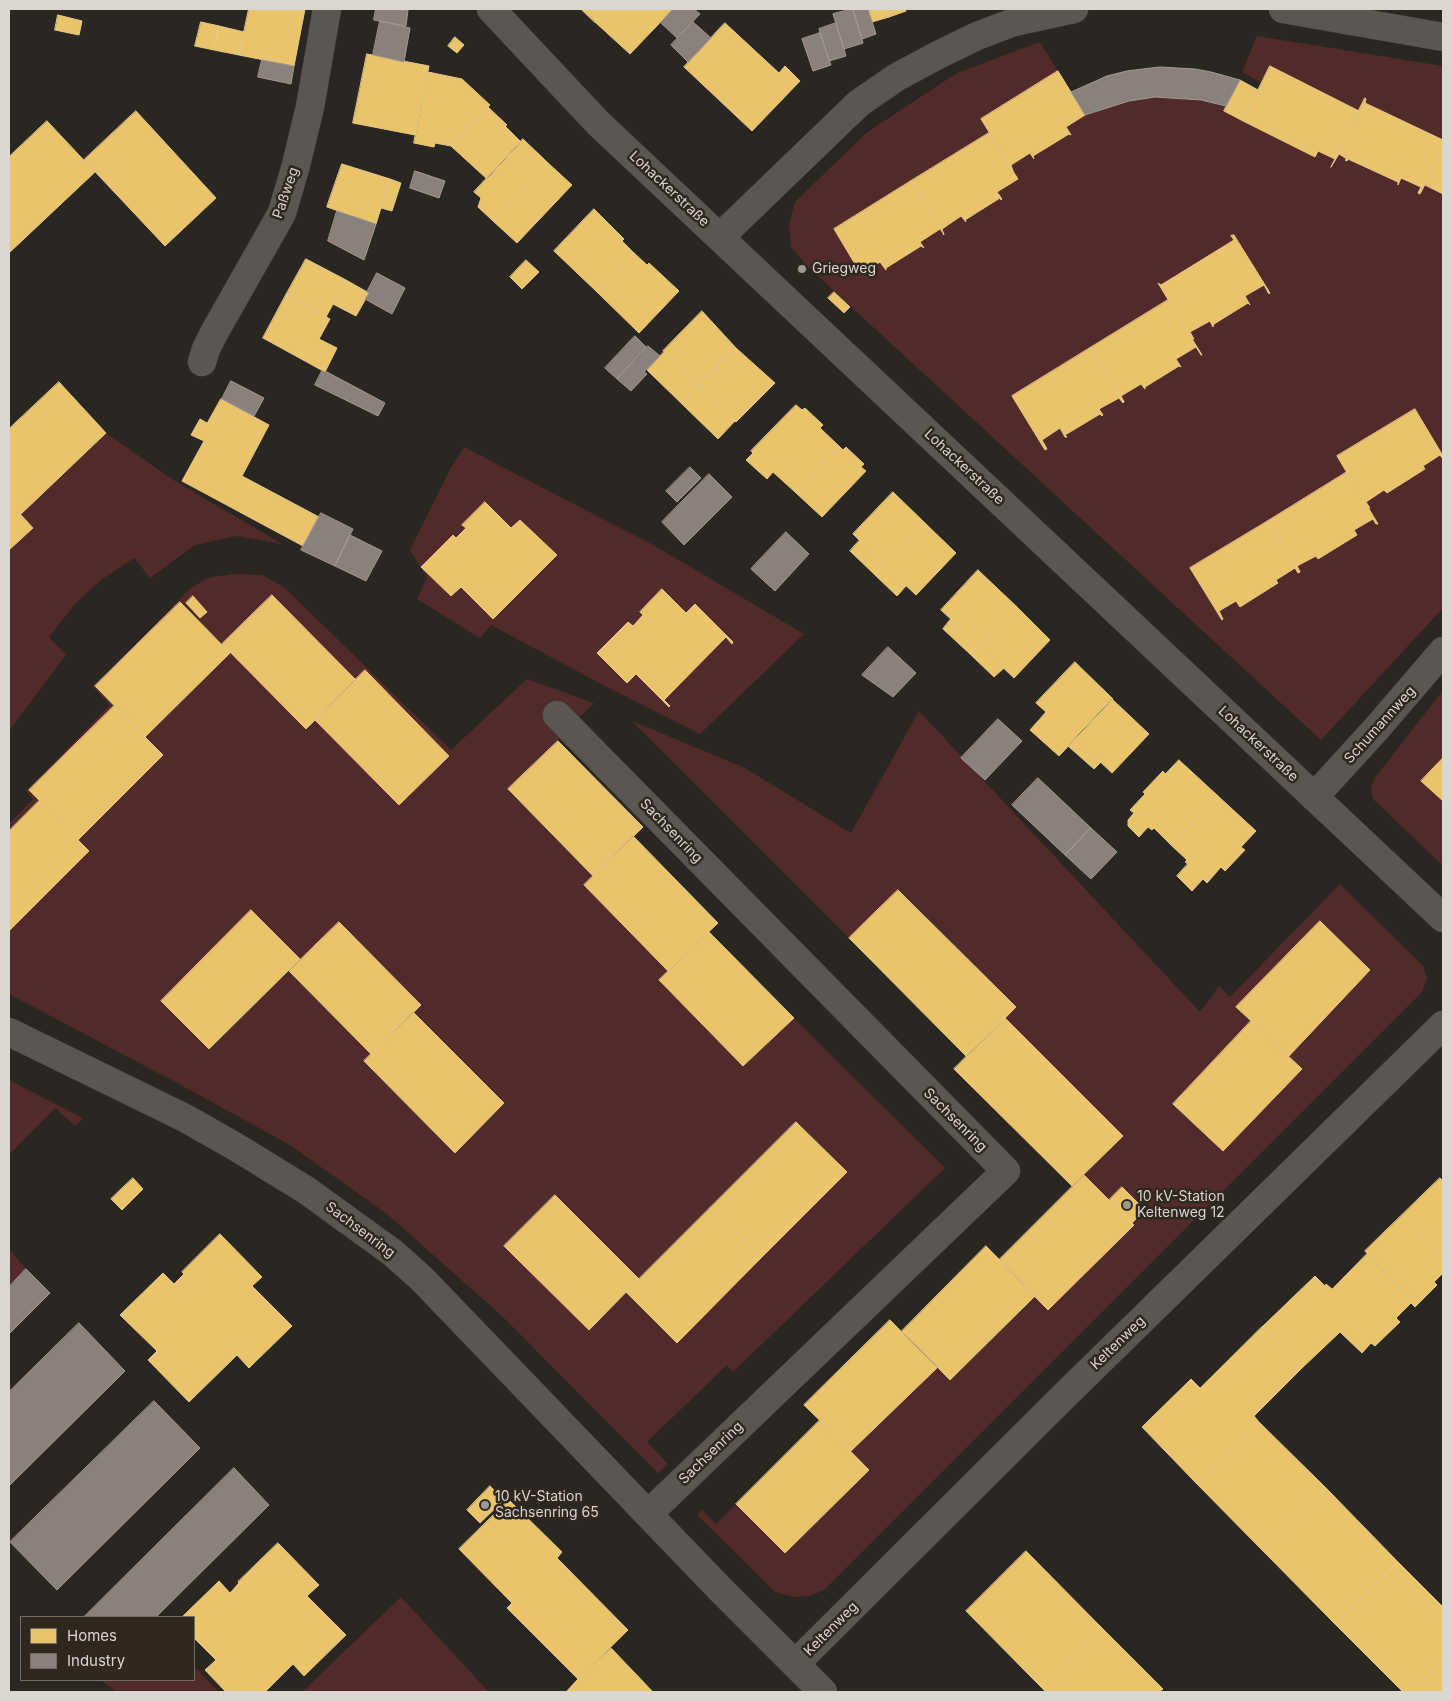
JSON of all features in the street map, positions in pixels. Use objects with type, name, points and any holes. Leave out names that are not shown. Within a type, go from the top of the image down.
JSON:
[{"type":"street","name":"Paßweg","points":[[202,362],[210,341],[282,213],[310,107],[327,9]]},
{"type":"street","name":"Lohackerstraße","points":[[491,9],[598,123],[1443,918]]},
{"type":"street","points":[[720,237],[859,103],[897,77],[977,36],[1014,22],[1074,9]]},
{"type":"street","points":[[1283,9],[1443,37]]},
{"type":"street","name":"Schumannweg","points":[[1314,797],[1377,728],[1443,651]]},
{"type":"street","name":"Sachsenring","points":[[557,715],[1006,1171],[648,1514]]},
{"type":"street","name":"Keltenweg","points":[[795,1664],[1061,1399],[1443,1025]]},
{"type":"street","name":"Sachsenring","points":[[9,1032],[185,1118],[236,1147],[306,1190],[393,1253],[422,1279],[720,1589],[823,1692]]},
{"type":"shaded area","points":[[1257,36],[1443,66],[1443,608],[1321,740],[808,267],[791,247],[789,223],[795,202],[866,133],[957,73],[1040,42],[1085,115],[1130,101],[1167,97],[1191,99],[1226,106],[1224,111],[1243,121],[1262,83],[1242,72]]},
{"type":"shaded area","points":[[106,433],[172,479],[282,544],[237,536],[195,545],[150,578],[134,558],[101,580],[76,603],[49,637],[66,655],[9,731],[9,550],[32,528],[20,515]]},
{"type":"shaded area","points":[[464,447],[655,546],[804,634],[700,734],[491,625],[480,638],[417,599],[427,578],[410,550],[450,469]]},
{"type":"shaded area","points":[[233,574],[262,575],[284,587],[451,750],[527,679],[594,703],[508,790],[593,876],[584,885],[668,971],[659,980],[743,1066],[794,1018],[945,1168],[733,1372],[727,1365],[647,1442],[668,1464],[658,1473],[503,1317],[387,1214],[290,1145],[9,994],[9,824],[33,799],[26,791],[110,705],[93,687],[191,588],[208,578]]},
{"type":"shaded area","points":[[1443,690],[1443,866],[1373,799],[1371,789],[1374,779]]},
{"type":"shaded area","points":[[919,711],[1200,1012],[1219,986],[1230,997],[1340,884],[1423,966],[1427,979],[1422,992],[824,1590],[810,1596],[795,1597],[775,1592],[697,1515],[702,1510],[716,1524],[736,1504],[785,1552],[869,1470],[851,1451],[937,1368],[950,1380],[1035,1296],[1132,1223],[1122,1187],[1109,1200],[1084,1175],[1123,1136],[1005,1018],[1016,1007],[899,890],[849,938],[632,721],[745,768],[851,833]]},
{"type":"shaded area","points":[[9,1080],[84,1118],[75,1126],[55,1108],[9,1155]]},
{"type":"shaded area","points":[[9,1249],[26,1269],[9,1287]]},
{"type":"shaded area","points":[[401,1597],[489,1692],[302,1692]]},
{"type":"shaded area","points":[[195,1667],[219,1692],[118,1692],[102,1681],[195,1681]]},
{"type":"building: Homes","points":[[249,9],[305,9],[294,66],[239,55]]},
{"type":"building: Homes","points":[[581,9],[608,9],[595,22]]},
{"type":"building: Homes","points":[[608,9],[673,9],[630,54],[595,22]]},
{"type":"building: Homes","points":[[868,9],[887,9],[889,17],[872,22]]},
{"type":"building: Homes","points":[[887,9],[905,9],[906,11],[889,17]]},
{"type":"building: Homes","points":[[58,15],[82,21],[79,35],[55,30]]},
{"type":"building: Homes","points":[[201,22],[219,26],[214,50],[195,46]]},
{"type":"building: Homes","points":[[725,23],[779,73],[785,66],[800,81],[752,131],[684,67]]},
{"type":"building: Homes","points":[[219,26],[244,32],[239,55],[214,50]]},
{"type":"building: Homes","points":[[455,37],[464,45],[457,53],[448,46]]},
{"type":"building: Homes","points":[[367,54],[429,66],[415,135],[353,123]]},
{"type":"building: Homes","points":[[1270,66],[1359,111],[1335,159],[1318,151],[1315,157],[1243,121]]},
{"type":"building: Homes","points":[[1058,71],[1085,115],[1066,127],[1071,135],[1069,134],[1033,156],[1034,159],[1030,153],[1011,165],[1013,171],[981,119]]},
{"type":"building: Homes","points":[[428,72],[462,79],[490,105],[451,146],[435,143],[434,147],[414,143]]},
{"type":"building: Homes","points":[[1240,80],[1258,90],[1243,121],[1224,111]]},
{"type":"building: Homes","points":[[1365,98],[1365,103],[1443,140],[1443,150],[1420,194],[1418,193],[1421,187],[1401,178],[1398,185],[1398,182],[1348,159],[1347,161],[1345,160],[1347,159],[1339,154],[1331,167]]},
{"type":"building: Homes","points":[[488,107],[521,142],[487,179],[451,146]]},
{"type":"building: Homes","points":[[136,111],[216,198],[165,246],[84,160]]},
{"type":"building: Homes","points":[[47,121],[95,172],[9,253],[9,157]]},
{"type":"building: Homes","points":[[989,133],[1018,179],[997,192],[1002,199],[1001,200],[1000,198],[965,220],[966,222],[961,216],[942,229],[944,235],[911,181]]},
{"type":"building: Homes","points":[[523,139],[547,162],[493,221],[478,207],[481,198],[474,192]]},
{"type":"building: Homes","points":[[1443,150],[1443,194],[1425,185]]},
{"type":"building: Homes","points":[[547,162],[572,185],[517,243],[493,221]]},
{"type":"building: Homes","points":[[342,164],[390,179],[376,224],[327,207]]},
{"type":"building: Homes","points":[[390,179],[401,183],[392,211],[381,208]]},
{"type":"building: Homes","points":[[911,181],[940,229],[920,242],[924,248],[921,246],[886,268],[886,270],[880,262],[861,274],[834,229]]},
{"type":"building: Homes","points":[[594,209],[624,239],[622,241],[634,253],[597,292],[554,251]]},
{"type":"building: Homes","points":[[1234,235],[1270,293],[1264,285],[1245,296],[1250,305],[1248,303],[1214,324],[1213,327],[1210,321],[1190,332],[1194,339],[1192,339],[1158,283],[1161,285],[1234,240],[1231,236]]},
{"type":"building: Homes","points":[[634,253],[647,265],[649,263],[679,291],[639,333],[597,292]]},
{"type":"building: Homes","points":[[306,259],[346,280],[326,317],[286,295]]},
{"type":"building: Homes","points":[[526,260],[539,272],[522,289],[510,277]]},
{"type":"building: Homes","points":[[346,280],[369,293],[356,316],[333,304]]},
{"type":"building: Homes","points":[[834,292],[850,307],[844,313],[828,298]]},
{"type":"building: Homes","points":[[286,295],[330,319],[319,339],[337,348],[325,372],[263,338]]},
{"type":"building: Homes","points":[[1168,300],[1202,355],[1196,347],[1176,359],[1181,367],[1179,366],[1145,387],[1145,389],[1141,384],[1121,396],[1124,402],[1090,348]]},
{"type":"building: Homes","points":[[702,311],[736,348],[699,386],[663,351]]},
{"type":"building: Homes","points":[[736,348],[775,383],[736,422],[699,386]]},
{"type":"building: Homes","points":[[1090,348],[1124,402],[1119,398],[1099,409],[1102,416],[1100,414],[1065,435],[1067,437],[1065,437],[1060,428],[1042,440],[1047,449],[1045,450],[1012,396]]},
{"type":"building: Homes","points":[[664,352],[699,386],[682,404],[647,370]]},
{"type":"building: Homes","points":[[59,382],[106,433],[20,515],[9,502],[9,429]]},
{"type":"building: Homes","points":[[699,386],[735,421],[718,439],[682,404]]},
{"type":"building: Homes","points":[[221,399],[269,425],[242,476],[319,517],[303,546],[182,481],[204,441],[191,435],[200,419],[207,423]]},
{"type":"building: Homes","points":[[796,405],[802,410],[805,408],[823,425],[820,428],[839,446],[795,492],[773,472],[767,479],[746,460],[753,453],[751,451]]},
{"type":"building: Homes","points":[[1415,409],[1443,459],[1440,455],[1423,466],[1425,469],[1387,493],[1384,490],[1366,502],[1370,508],[1368,508],[1337,456]]},
{"type":"building: Homes","points":[[839,446],[843,450],[846,447],[864,464],[861,467],[866,471],[822,517],[795,492]]},
{"type":"building: Homes","points":[[1347,472],[1378,524],[1373,519],[1354,530],[1357,535],[1318,559],[1316,556],[1297,566],[1300,572],[1268,521]]},
{"type":"building: Homes","points":[[893,492],[925,523],[884,565],[853,534]]},
{"type":"building: Homes","points":[[9,502],[33,528],[9,550]]},
{"type":"building: Homes","points":[[485,502],[511,528],[520,520],[557,555],[493,619],[461,587],[451,596],[421,567],[453,535],[456,538],[466,528],[462,525]]},
{"type":"building: Homes","points":[[1268,521],[1300,572],[1298,573],[1295,568],[1276,580],[1278,583],[1240,607],[1236,601],[1219,611],[1222,620],[1190,568]]},
{"type":"building: Homes","points":[[925,523],[956,553],[916,595],[884,565]]},
{"type":"building: Homes","points":[[859,541],[884,565],[875,575],[850,551]]},
{"type":"building: Homes","points":[[884,565],[906,586],[897,596],[875,575]]},
{"type":"building: Homes","points":[[978,570],[1016,606],[979,645],[941,610]]},
{"type":"building: Homes","points":[[662,589],[686,613],[695,604],[733,642],[732,644],[726,637],[664,700],[669,707],[636,674],[627,683],[597,653],[628,622],[633,626],[643,615],[640,612]]},
{"type":"building: Homes","points":[[272,595],[356,680],[306,729],[222,644]]},
{"type":"building: Homes","points":[[193,596],[207,612],[200,618],[186,603]]},
{"type":"building: Homes","points":[[180,602],[230,653],[145,737],[95,686]]},
{"type":"building: Homes","points":[[1016,606],[1050,640],[1014,678],[979,645]]},
{"type":"building: Homes","points":[[951,619],[979,645],[970,654],[943,629]]},
{"type":"building: Homes","points":[[979,645],[1004,668],[994,677],[970,654]]},
{"type":"building: Homes","points":[[1075,662],[1113,699],[1059,756],[1030,730],[1046,712],[1036,703]]},
{"type":"building: Homes","points":[[365,670],[449,756],[399,805],[315,720]]},
{"type":"building: Homes","points":[[1112,699],[1149,734],[1112,773],[1075,738]]},
{"type":"building: Homes","points":[[114,706],[163,755],[78,840],[29,790]]},
{"type":"building: Homes","points":[[1075,738],[1101,762],[1094,769],[1068,746]]},
{"type":"building: Homes","points":[[558,741],[643,827],[593,876],[508,789]]},
{"type":"building: Homes","points":[[1443,758],[1443,801],[1421,781]]},
{"type":"building: Homes","points":[[1179,760],[1218,796],[1171,845],[1154,828],[1152,830],[1148,827],[1139,837],[1128,826],[1128,820],[1134,813],[1130,810],[1145,794],[1143,792],[1163,771],[1165,774]]},
{"type":"building: Homes","points":[[1218,796],[1256,831],[1241,847],[1245,850],[1225,871],[1221,867],[1207,883],[1185,862],[1187,860],[1171,845]]},
{"type":"building: Homes","points":[[39,801],[89,851],[9,931],[9,831]]},
{"type":"building: Homes","points":[[633,836],[718,923],[668,971],[584,885]]},
{"type":"building: Homes","points":[[1188,864],[1203,879],[1192,891],[1177,876]]},
{"type":"building: Homes","points":[[898,890],[1016,1007],[967,1057],[849,938]]},
{"type":"building: Homes","points":[[251,910],[300,959],[209,1049],[161,1001]]},
{"type":"building: Homes","points":[[1320,921],[1370,970],[1289,1056],[1236,1007]]},
{"type":"building: Homes","points":[[339,922],[421,1005],[371,1054],[289,971]]},
{"type":"building: Homes","points":[[709,932],[794,1018],[743,1066],[659,980]]},
{"type":"building: Homes","points":[[413,1012],[504,1103],[455,1153],[364,1061]]},
{"type":"building: Homes","points":[[1005,1018],[1123,1136],[1072,1186],[954,1069]]},
{"type":"building: Homes","points":[[1251,1021],[1302,1069],[1223,1151],[1173,1104]]},
{"type":"building: Homes","points":[[796,1122],[847,1172],[761,1258],[710,1208]]},
{"type":"building: Homes","points":[[1084,1175],[1134,1225],[1048,1310],[999,1260]]},
{"type":"building: Homes","points":[[133,1178],[143,1189],[122,1210],[111,1199]]},
{"type":"building: Homes","points":[[1440,1178],[1443,1181],[1443,1256],[1402,1215]]},
{"type":"building: Homes","name":"10 kV-Station Keltenweg 12","points":[[1122,1187],[1145,1210],[1132,1223],[1109,1200]]},
{"type":"building: Homes","points":[[555,1195],[639,1279],[589,1330],[504,1246]]},
{"type":"building: Homes","points":[[710,1208],[761,1258],[677,1343],[626,1292]]},
{"type":"building: Homes","points":[[1402,1215],[1443,1256],[1443,1273],[1434,1282],[1437,1285],[1417,1305],[1365,1251]]},
{"type":"building: Homes","points":[[220,1234],[262,1277],[252,1286],[292,1326],[249,1368],[237,1355],[189,1402],[148,1360],[157,1351],[120,1315],[163,1273],[174,1284],[184,1274],[182,1272]]},
{"type":"building: Homes","points":[[986,1246],[1035,1296],[950,1380],[902,1331]]},
{"type":"building: Homes","points":[[1367,1254],[1417,1305],[1415,1307],[1411,1303],[1396,1318],[1400,1322],[1375,1346],[1371,1343],[1362,1353],[1340,1332],[1302,1368],[1262,1327],[1315,1276],[1325,1286],[1326,1284],[1332,1289]]},
{"type":"building: Homes","points":[[890,1320],[937,1368],[851,1451],[804,1405]]},
{"type":"building: Homes","points":[[1262,1327],[1302,1368],[1254,1416],[1259,1422],[1196,1483],[1142,1427],[1191,1379],[1200,1388]]},
{"type":"building: Homes","points":[[820,1420],[869,1470],[785,1553],[736,1504]]},
{"type":"building: Homes","points":[[1259,1422],[1326,1488],[1263,1551],[1196,1483]]},
{"type":"building: Homes","name":"10 kV-Station Sachsenring 65","points":[[490,1486],[504,1500],[480,1523],[467,1510]]},
{"type":"building: Homes","points":[[1326,1488],[1398,1562],[1335,1624],[1263,1551]]},
{"type":"building: Homes","points":[[509,1500],[562,1552],[557,1558],[628,1630],[578,1679],[507,1608],[512,1603],[459,1549]]},
{"type":"building: Homes","points":[[278,1543],[319,1585],[307,1596],[346,1635],[304,1676],[293,1664],[265,1692],[226,1692],[205,1670],[216,1660],[195,1639],[195,1616],[183,1616],[219,1581],[230,1593],[238,1582]]},
{"type":"building: Homes","points":[[1026,1551],[1100,1626],[1040,1686],[966,1611]]},
{"type":"building: Homes","points":[[1398,1562],[1443,1607],[1443,1660],[1411,1692],[1403,1692],[1335,1624]]},
{"type":"building: Homes","points":[[1100,1626],[1163,1689],[1159,1692],[1046,1692],[1040,1686]]},
{"type":"building: Homes","points":[[611,1648],[653,1692],[566,1692],[578,1679]]},
{"type":"building: Homes","points":[[1443,1660],[1443,1692],[1411,1692]]},
{"type":"building: Industry","points":[[376,9],[408,10],[406,26],[374,20]]},
{"type":"building: Industry","points":[[673,9],[694,9],[700,14],[677,38],[661,23]]},
{"type":"building: Industry","points":[[853,9],[868,9],[876,34],[862,39]]},
{"type":"building: Industry","points":[[853,9],[863,43],[844,49],[833,14]]},
{"type":"building: Industry","points":[[380,21],[410,28],[404,62],[373,55]]},
{"type":"building: Industry","points":[[693,22],[711,38],[688,62],[671,45]]},
{"type":"building: Industry","points":[[836,23],[846,56],[829,61],[819,29]]},
{"type":"building: Industry","points":[[820,33],[831,65],[813,71],[802,39]]},
{"type":"building: Industry","points":[[262,60],[294,66],[291,84],[258,77]]},
{"type":"building: Industry","points":[[1160,67],[1195,69],[1240,80],[1226,106],[1201,100],[1155,97],[1129,101],[1085,115],[1071,92],[1107,76],[1127,71]]},
{"type":"building: Industry","points":[[415,171],[445,181],[439,198],[410,188]]},
{"type":"building: Industry","points":[[337,211],[376,224],[364,260],[328,241]]},
{"type":"building: Industry","points":[[377,273],[405,288],[392,314],[365,299]]},
{"type":"building: Industry","points":[[635,336],[646,347],[617,379],[605,368]]},
{"type":"building: Industry","points":[[648,346],[660,356],[644,372],[647,374],[631,391],[617,379]]},
{"type":"building: Industry","points":[[322,371],[385,403],[378,416],[315,385]]},
{"type":"building: Industry","points":[[231,381],[264,398],[254,416],[222,399]]},
{"type":"building: Industry","points":[[690,467],[701,478],[677,502],[666,491]]},
{"type":"building: Industry","points":[[709,474],[732,497],[684,545],[662,522]]},
{"type":"building: Industry","points":[[321,513],[353,529],[335,566],[301,550]]},
{"type":"building: Industry","points":[[786,532],[809,554],[775,591],[751,569]]},
{"type":"building: Industry","points":[[350,535],[382,551],[366,581],[335,566]]},
{"type":"building: Industry","points":[[888,647],[916,673],[893,697],[862,675]]},
{"type":"building: Industry","points":[[998,719],[1022,741],[985,780],[961,758]]},
{"type":"building: Industry","points":[[1038,778],[1091,828],[1065,855],[1012,805]]},
{"type":"building: Industry","points":[[1091,828],[1117,852],[1091,879],[1065,855]]},
{"type":"building: Industry","points":[[26,1269],[50,1293],[9,1334],[9,1287]]},
{"type":"building: Industry","points":[[79,1323],[125,1371],[9,1486],[9,1392]]},
{"type":"building: Industry","points":[[154,1401],[200,1448],[57,1590],[10,1542]]},
{"type":"building: Industry","points":[[234,1468],[269,1505],[157,1616],[85,1616]]},
{"type":"place","name":"Griegweg","points":[[802,269]]},
{"type":"place","name":"10 kV-Station Keltenweg 12","points":[[1127,1205]]},
{"type":"place","name":"10 kV-Station Sachsenring 65","points":[[485,1505]]}]
